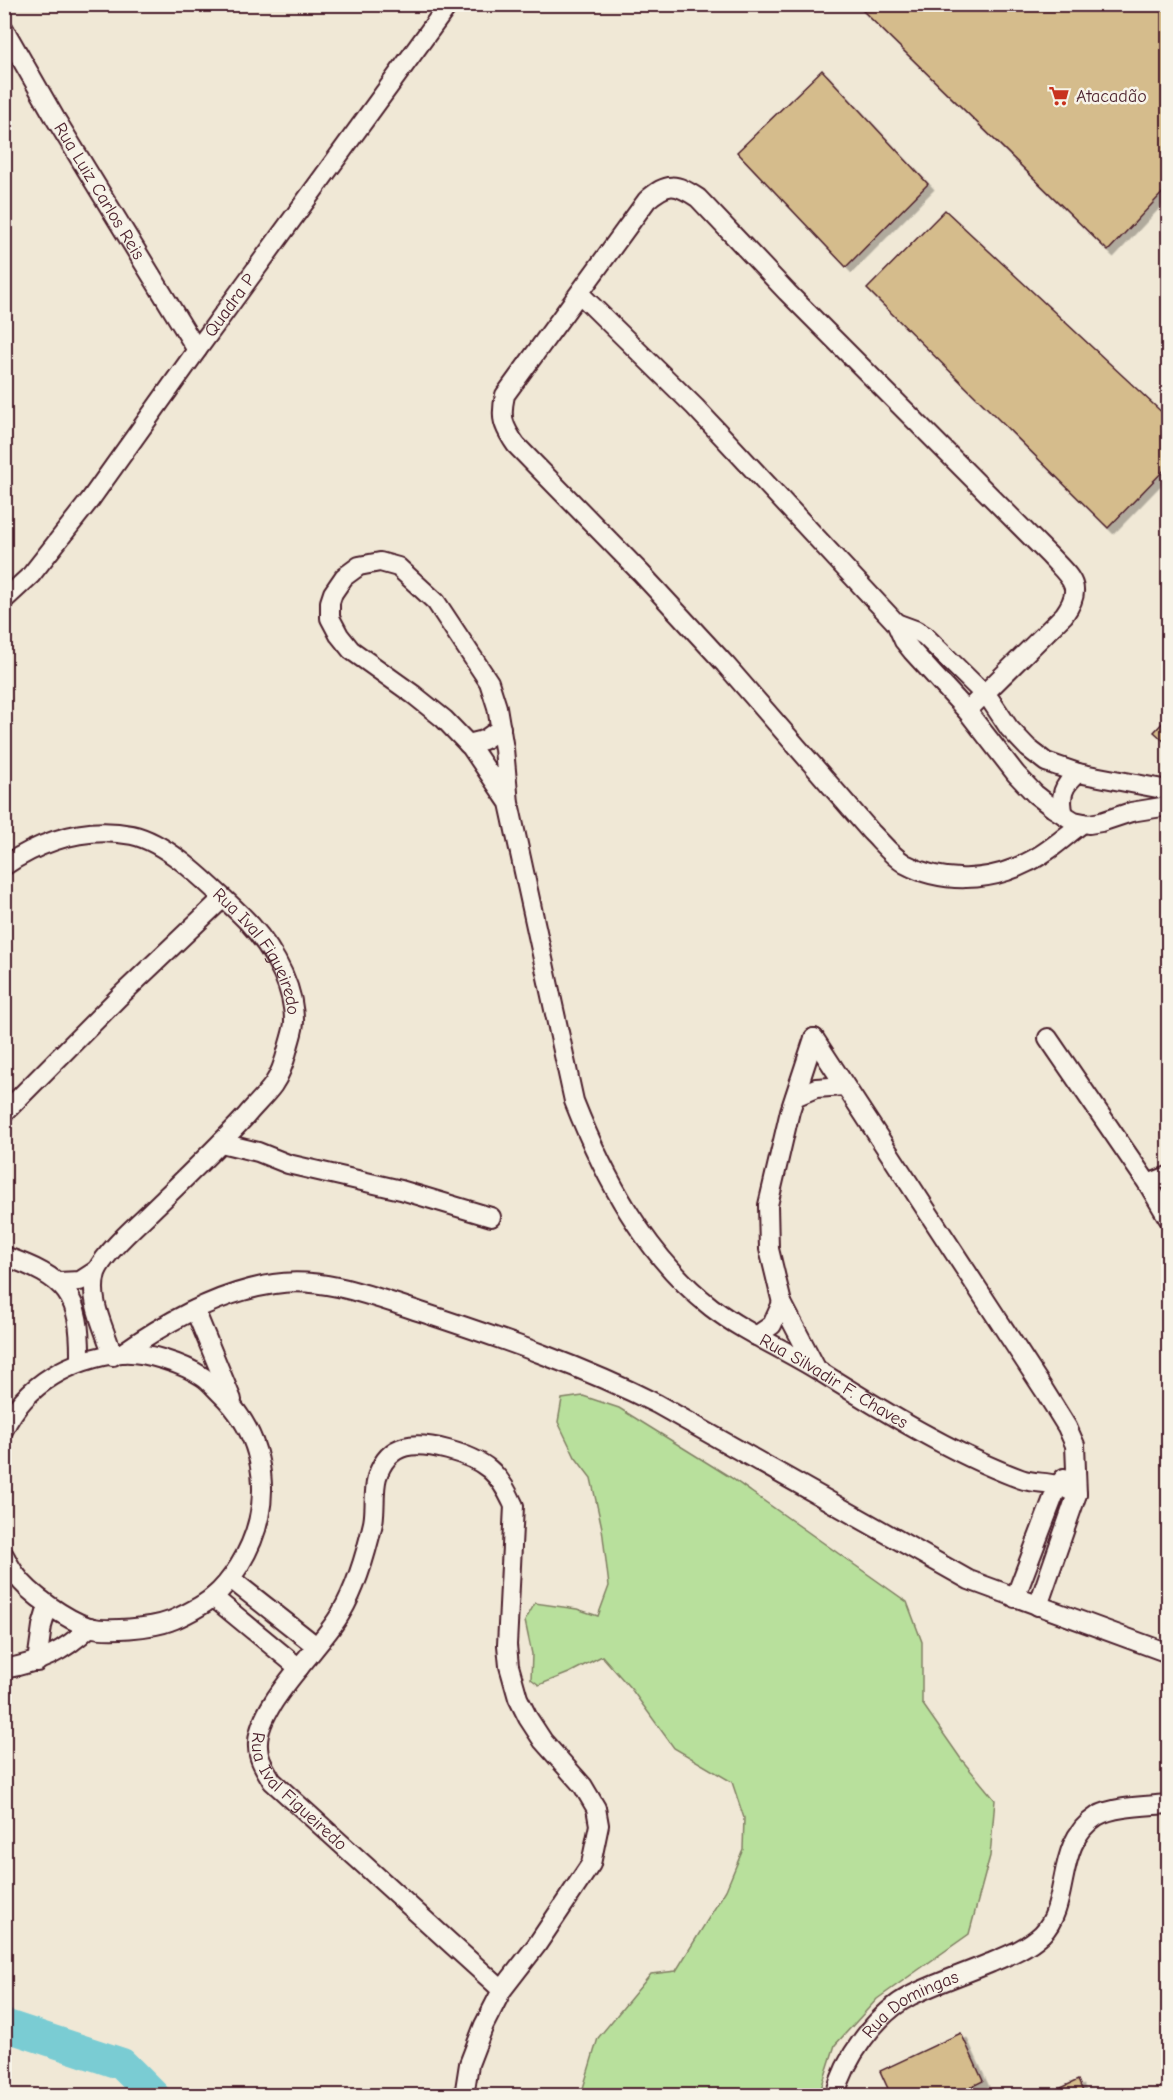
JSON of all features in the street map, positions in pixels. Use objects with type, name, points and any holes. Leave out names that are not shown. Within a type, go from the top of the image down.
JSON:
[{"type":"street","name":"Quadra P","points":[[4,600],[31,575],[82,510],[449,4]]},
{"type":"street","name":"Rua Luiz Carlos Reis","points":[[4,29],[197,350]]},
{"type":"street","points":[[967,711],[1064,615],[1073,603],[1075,591],[1070,579],[1050,556],[787,292],[698,198],[682,187],[669,186],[660,189],[647,200],[505,395],[501,410],[504,426],[516,445],[641,573],[725,664],[871,832],[893,855],[906,864],[937,875],[966,879],[986,877],[1026,863],[1083,823]]},
{"type":"street","points":[[580,294],[695,407],[896,623],[904,641],[967,711],[1016,774],[1035,794],[1074,821],[1089,824],[1135,811],[1168,806]]},
{"type":"street","points":[[380,562],[398,567],[435,603],[489,682],[501,728],[509,803],[468,744],[444,719],[351,650],[339,635],[330,618],[330,602],[344,577],[359,566],[380,562]]},
{"type":"street","points":[[896,623],[925,636],[985,695],[1009,728],[1028,748],[1046,762],[1078,773],[1168,790]]},
{"type":"street","points":[[468,744],[484,740],[501,728]]},
{"type":"street","points":[[1064,815],[1061,795],[1070,779],[1078,773]]},
{"type":"street","points":[[1135,811],[1140,797],[1136,784]]},
{"type":"street","name":"Rua Silvadir F. Chaves","points":[[509,803],[574,1101],[589,1138],[617,1193],[637,1225],[661,1256],[681,1279],[711,1306],[756,1336],[816,1368],[878,1406],[968,1456],[1023,1480],[1058,1485],[1077,1494]]},
{"type":"street","name":"Rua Ival Figueiredo","points":[[4,866],[46,842],[111,831],[144,838],[163,849],[245,919],[268,945],[282,970],[290,998],[294,1022],[286,1055],[274,1084],[221,1143],[124,1238],[97,1270]]},
{"type":"street","points":[[4,1113],[119,997],[223,898]]},
{"type":"street","points":[[816,1368],[782,1303],[769,1249],[768,1205],[795,1097],[814,1038],[1061,1418],[1075,1445],[1077,1494],[1038,1606]]},
{"type":"street","points":[[1048,1038],[1148,1184],[1168,1218]]},
{"type":"street","points":[[795,1097],[816,1088],[845,1086]]},
{"type":"street","points":[[239,1123],[258,1152]]},
{"type":"street","points":[[221,1143],[258,1152],[288,1164],[401,1190],[491,1217]]},
{"type":"street","points":[[1148,1184],[1168,1176]]},
{"type":"street","points":[[4,1256],[38,1268],[58,1282],[74,1306],[78,1320],[80,1361]]},
{"type":"street","points":[[58,1282],[80,1281],[97,1270]]},
{"type":"street","points":[[97,1270],[93,1286],[94,1297],[117,1354]]},
{"type":"street","points":[[117,1354],[195,1310],[242,1291],[275,1283],[310,1282],[344,1289],[465,1327],[623,1387],[969,1580],[1165,1651]]},
{"type":"street","points":[[756,1336],[772,1325],[782,1303]]},
{"type":"street","points":[[4,1555],[16,1576],[48,1606],[90,1627],[127,1629],[170,1621],[213,1597],[231,1579],[251,1547],[261,1511],[262,1474],[253,1438],[234,1406],[195,1310]]},
{"type":"street","points":[[4,1429],[12,1414],[42,1382],[80,1361],[117,1354],[165,1359],[203,1377],[234,1406]]},
{"type":"street","name":"Rua Ival Figueiredo","points":[[464,2096],[469,2064],[484,2025],[502,1990],[536,1946],[591,1863],[599,1825],[596,1808],[583,1786],[543,1741],[528,1718],[509,1666],[508,1622],[514,1506],[505,1486],[494,1473],[477,1460],[460,1453],[424,1444],[403,1447],[384,1464],[377,1479],[373,1520],[366,1552],[341,1614],[272,1705],[261,1728],[257,1746],[261,1760],[272,1781],[502,1990]]},
{"type":"street","points":[[1015,1598],[1058,1485],[1077,1462]]},
{"type":"street","name":"Rua Silvadir F. Chaves","points":[[1023,1480],[1050,1506],[1070,1514]]},
{"type":"street","points":[[231,1579],[316,1646]]},
{"type":"street","points":[[213,1597],[299,1668]]},
{"type":"street","points":[[37,1662],[42,1626],[48,1606]]},
{"type":"street","points":[[4,1669],[37,1662],[57,1653],[90,1627]]},
{"type":"street","name":"Rua Domingas","points":[[835,2096],[840,2076],[854,2051],[879,2020],[909,1997],[1022,1949],[1043,1933],[1052,1917],[1067,1859],[1078,1834],[1096,1816],[1110,1811],[1168,1804]]},
{"type":"green space","points":[[583,1396],[619,1408],[730,1477],[907,1602],[922,1642],[922,1703],[961,1759],[995,1800],[990,1856],[969,1934],[877,1999],[835,2045],[819,2095],[581,2095],[598,2038],[651,1974],[676,1971],[726,1890],[743,1849],[744,1818],[732,1782],[674,1748],[632,1690],[602,1656],[539,1685],[531,1679],[532,1654],[525,1621],[535,1603],[577,1609],[598,1616],[609,1586],[602,1528],[591,1478],[575,1457],[558,1422],[562,1399]]},
{"type":"building","name":"Atacadão","points":[[856,4],[1168,4],[1168,187],[1108,251]]},
{"type":"building","points":[[822,70],[928,184],[846,267],[737,152]]},
{"type":"building","points":[[945,210],[1168,418],[1168,466],[1108,528],[867,289]]},
{"type":"building","points":[[1168,717],[1168,737],[1164,741],[1154,732]]},
{"type":"building","points":[[961,2033],[983,2081],[953,2096],[885,2096],[890,2093],[880,2071]]},
{"type":"building","points":[[1078,2080],[1085,2096],[1044,2096]]},
{"type":"waterway","points":[[4,2025],[122,2064],[154,2096]]},
{"type":"place","name":"Atacadão","points":[[1059,96]]}]
